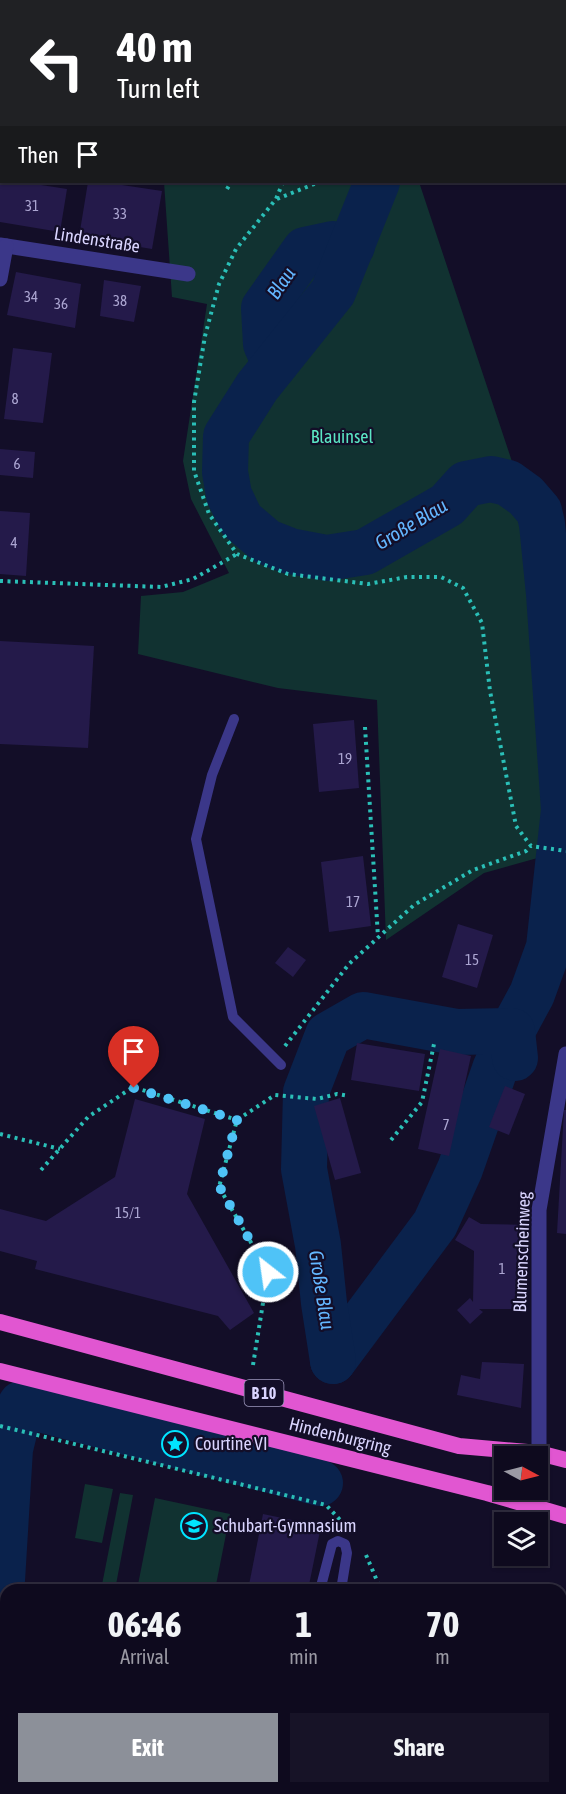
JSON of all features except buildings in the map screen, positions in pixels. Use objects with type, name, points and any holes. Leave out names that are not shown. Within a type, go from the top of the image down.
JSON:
[{"type":"highway","name":"Hindenburgring","points":[[0,1322],[459,1446],[494,1450]]},
{"type":"highway","name":"Hindenburgring","points":[[0,1371],[487,1493],[566,1516]]},
{"type":"highway","name":"Hindenburgring","points":[[548,1456],[566,1460]]},
{"type":"street","name":"Lindenstraße","points":[[3,245],[188,274]]},
{"type":"street","points":[[0,279],[3,245]]},
{"type":"street","name":"Blumenscheinweg","points":[[539,1446],[539,1210],[566,1054]]},
{"type":"lane","points":[[234,719],[212,775],[196,839],[233,1017],[281,1065]]},
{"type":"lane","points":[[321,1584],[328,1554],[332,1544],[338,1541],[345,1544],[347,1553],[342,1584]]},
{"type":"path","points":[[227,189],[230,183]]},
{"type":"path","points":[[283,183],[276,199],[236,249],[219,284],[206,336],[194,402],[194,471],[210,514],[237,554],[288,574],[368,584],[407,577],[441,577],[463,588],[482,623],[490,691],[516,826],[531,846],[566,851]]},
{"type":"path","points":[[276,199],[316,183]]},
{"type":"path","points":[[0,581],[161,587],[193,579],[237,554]]},
{"type":"path","points":[[365,728],[378,938]]},
{"type":"path","points":[[275,1095],[282,1050],[350,964],[414,905],[473,870],[526,851],[531,846]]},
{"type":"path","points":[[391,1140],[422,1102],[434,1044]]},
{"type":"path","points":[[41,1170],[88,1116],[134,1088],[237,1120]]},
{"type":"path","points":[[253,1365],[268,1272],[219,1186],[237,1120],[275,1095],[317,1099],[337,1094],[349,1096]]},
{"type":"path","points":[[0,1134],[60,1149]]},
{"type":"path","points":[[0,1426],[326,1505],[343,1524]]},
{"type":"path","points":[[364,1551],[378,1584]]},
{"type":"green space","name":"Blauinsel","points":[[164,183],[419,183],[566,624],[566,850],[484,873],[386,940],[377,700],[278,688],[138,654],[141,596],[183,592],[229,573],[191,499],[183,461],[207,304],[172,297]]},
{"type":"green space","points":[[85,1484],[113,1489],[102,1543],[75,1538]]},
{"type":"green space","points":[[120,1493],[133,1495],[116,1584],[102,1584]]},
{"type":"green space","points":[[155,1498],[230,1514],[216,1584],[138,1584]]},
{"type":"waterway","name":"Große Blau","points":[[333,1361],[435,1224],[460,1169],[495,1069],[532,994],[549,947],[564,810],[542,524],[539,511],[526,496],[508,483],[491,479],[466,484],[447,505],[365,552],[327,558],[290,551],[267,542],[241,520],[229,495],[225,472],[226,436],[257,387],[333,292],[377,183]]},
{"type":"waterway","name":"Blau","points":[[275,364],[266,344],[264,308],[305,250],[333,244],[352,246]]},
{"type":"waterway","name":"Große Blau","points":[[333,1361],[318,1245],[304,1169],[306,1092],[328,1035],[363,1015],[456,1032],[512,1031],[515,1058]]},
{"type":"waterway","points":[[0,1399],[21,1404]]},
{"type":"waterway","name":"Große Blau","points":[[2,1584],[10,1449],[21,1404],[320,1483]]},
{"type":"place","name":"Courtine VI","points":[[175,1444]]},
{"type":"place","name":"Schubart-Gymnasium","points":[[194,1526]]},
{"type":"route","points":[[134,1088],[237,1120],[219,1186],[268,1272]]}]
